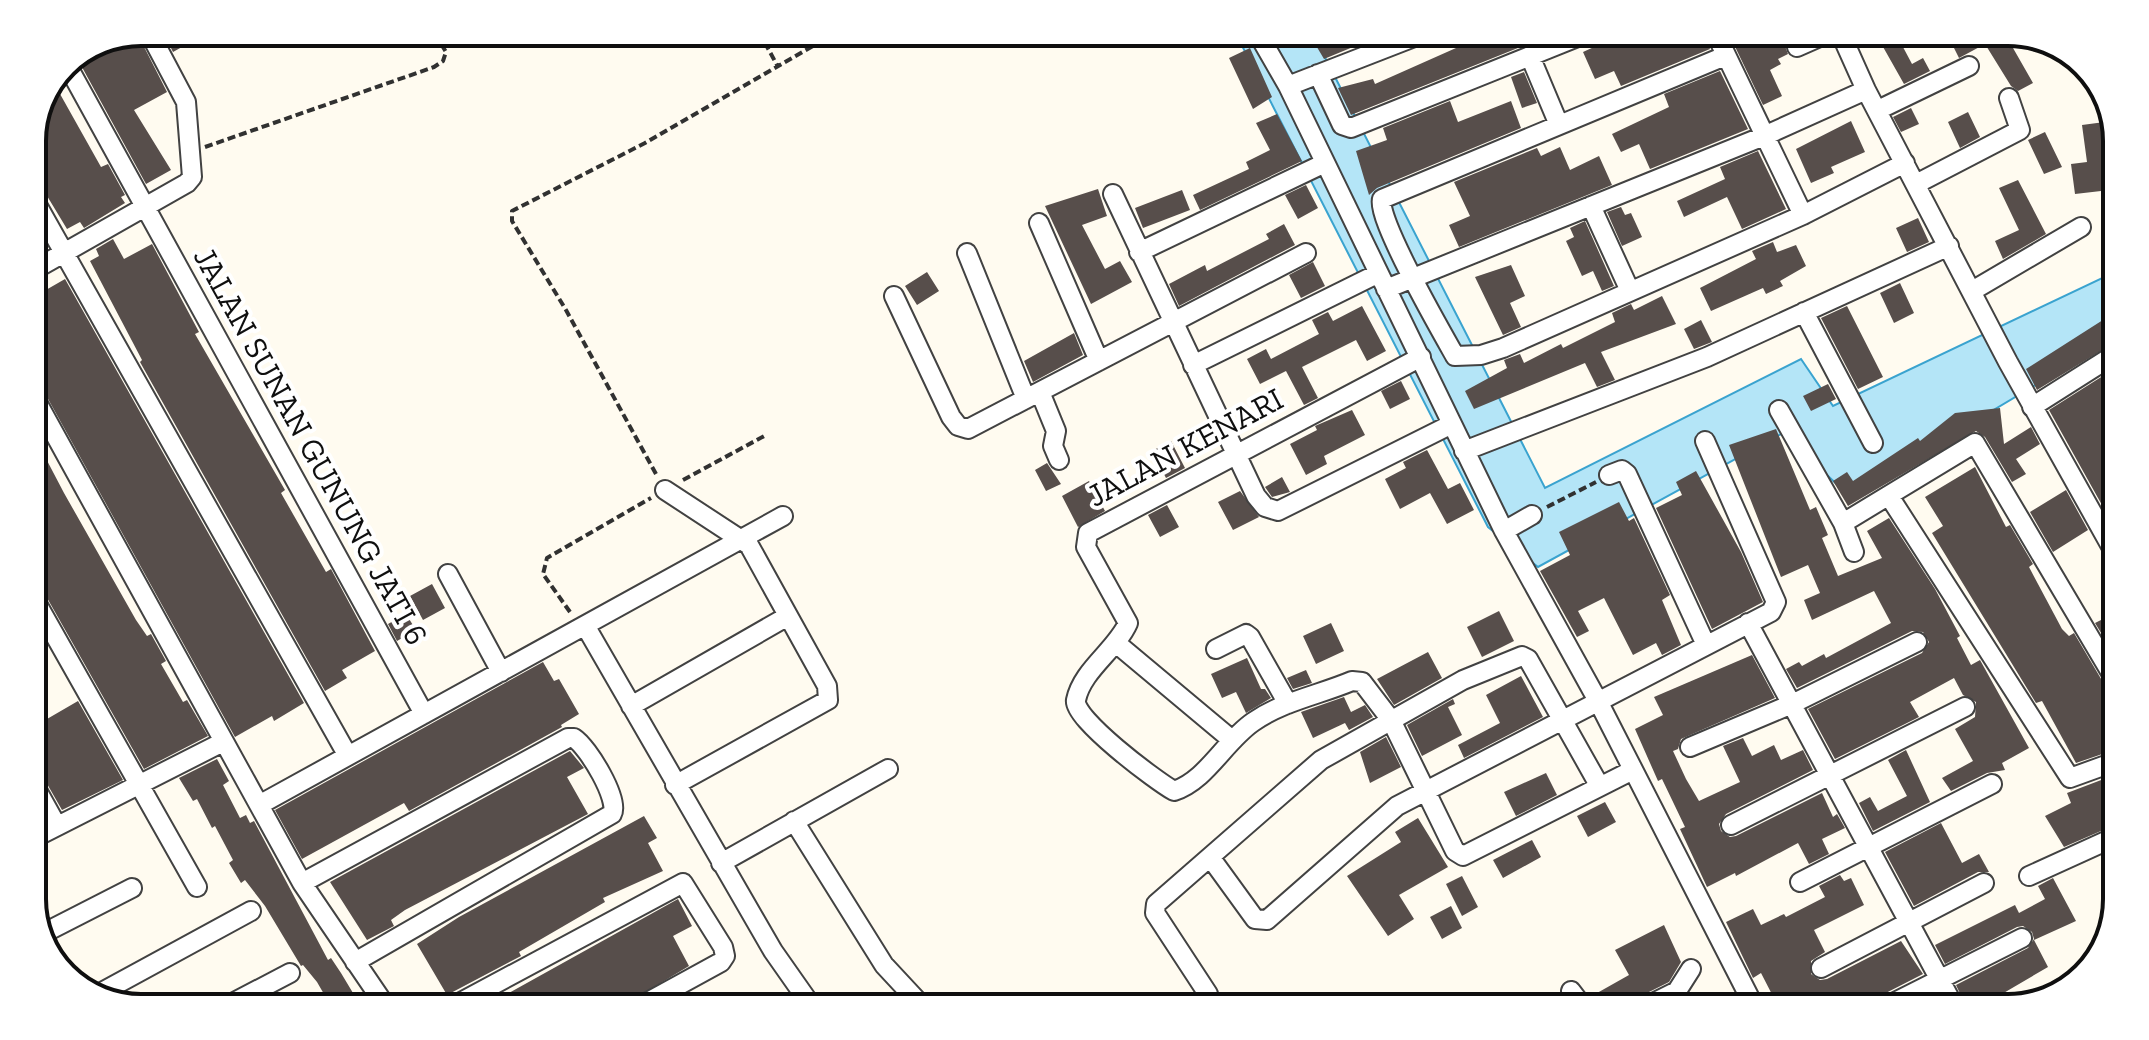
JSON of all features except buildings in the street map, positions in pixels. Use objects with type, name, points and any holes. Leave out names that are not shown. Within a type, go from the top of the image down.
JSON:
[{"type":"street","points":[[46,263],[187,183],[194,170],[183,94],[157,46]]},
{"type":"street","points":[[1270,46],[1342,125],[1351,128],[1555,46]]},
{"type":"street","points":[[1303,80],[1391,46]]},
{"type":"street","points":[[1721,46],[1803,215]]},
{"type":"street","points":[[1846,46],[1866,90],[2032,407],[2103,532]]},
{"type":"street","points":[[1530,56],[1559,125]]},
{"type":"street","points":[[1725,56],[1382,199],[1382,212],[1410,280],[1455,356],[1466,358],[1503,348],[1803,215],[1905,163]]},
{"type":"street","points":[[1878,110],[1969,66]]},
{"type":"street","name":"JALAN SUNAN GUNUNG JATI 6","points":[[73,75],[424,714]]},
{"type":"street","points":[[1303,80],[1325,163],[1452,424],[1475,447],[1518,523],[1598,701],[1748,994]]},
{"type":"street","points":[[1193,365],[1384,284],[1410,280],[1764,136],[1866,90]]},
{"type":"street","points":[[1916,184],[2020,130],[2009,98]]},
{"type":"street","points":[[1139,252],[1325,163]]},
{"type":"street","points":[[1113,194],[1256,496],[1274,512],[1452,424]]},
{"type":"street","points":[[1591,206],[1630,291]]},
{"type":"street","points":[[46,220],[348,756]]},
{"type":"street","points":[[1039,223],[1099,361]]},
{"type":"street","points":[[1972,291],[2081,227]]},
{"type":"street","points":[[1475,447],[1707,357],[1949,246]]},
{"type":"street","points":[[967,253],[1033,396],[1056,431],[1053,446],[1059,460]]},
{"type":"street","points":[[894,296],[958,426],[968,429],[1306,253]]},
{"type":"street","points":[[1804,312],[1873,443]]},
{"type":"street","name":"JALAN KENARI","points":[[1116,643],[1128,623],[1086,547],[1088,533],[1421,357]]},
{"type":"street","points":[[2032,407],[2103,362]]},
{"type":"street","points":[[1779,410],[1843,523],[1854,552]]},
{"type":"street","points":[[46,419],[302,883],[377,994]]},
{"type":"street","points":[[1210,857],[1253,917],[1264,921],[1385,814],[1771,612],[1776,602],[1705,441]]},
{"type":"street","points":[[1843,523],[1975,443],[2103,659]]},
{"type":"street","points":[[1622,477],[1706,645]]},
{"type":"street","points":[[665,490],[749,545],[827,686],[828,700],[675,785]]},
{"type":"street","points":[[1889,496],[2070,778],[2103,766]]},
{"type":"street","points":[[259,805],[783,516]]},
{"type":"street","points":[[448,574],[501,672]]},
{"type":"street","points":[[631,706],[788,616]]},
{"type":"street","points":[[46,620],[197,887]]},
{"type":"street","points":[[1748,623],[1948,994]]},
{"type":"street","points":[[586,627],[773,951],[803,994]]},
{"type":"street","points":[[1216,649],[1246,634],[1250,637],[1288,704]]},
{"type":"street","points":[[1690,747],[1792,704],[1917,642]]},
{"type":"street","points":[[1232,740],[1116,643],[1085,681],[1076,700],[1077,709],[1160,784],[1174,791],[1187,787],[1253,722],[1288,704],[1352,681],[1362,682],[1391,720],[1455,851],[1463,856],[1633,770]]},
{"type":"street","points":[[1208,994],[1153,908],[1321,760],[1463,680],[1522,656],[1533,664],[1599,785]]},
{"type":"street","points":[[1731,825],[1965,707]]},
{"type":"street","points":[[302,883],[568,738],[574,738],[582,745],[614,798],[616,805],[612,814],[355,962]]},
{"type":"street","points":[[46,832],[223,742]]},
{"type":"street","points":[[721,863],[888,769]]},
{"type":"street","points":[[1800,882],[1992,784]]},
{"type":"street","points":[[46,806],[57,826]]},
{"type":"street","points":[[794,821],[884,965],[911,994]]},
{"type":"street","points":[[2029,876],[2103,842]]},
{"type":"street","points":[[476,994],[683,883],[723,947],[725,956],[661,994]]},
{"type":"street","points":[[1821,968],[1984,883]]},
{"type":"street","points":[[51,929],[132,888]]},
{"type":"street","points":[[109,988],[251,911]]},
{"type":"street","points":[[1912,994],[2022,938]]},
{"type":"street","points":[[1671,994],[1677,991],[1691,969]]},
{"type":"street","points":[[250,994],[290,973]]},
{"type":"path","points":[[192,152],[434,67],[443,61],[446,52],[442,46]]},
{"type":"path","points":[[767,46],[777,65]]},
{"type":"path","points":[[665,490],[566,310],[512,221],[512,211],[645,143],[812,46]]},
{"type":"path","points":[[586,627],[561,604],[543,574],[547,558],[766,435]]},
{"type":"path","points":[[1518,523],[1622,477]]},
{"type":"water","points":[[1242,46],[1319,46],[1545,488],[1801,359],[1833,406],[2103,278],[2103,345],[1849,496],[1783,433],[1538,567],[1488,527]]}]
